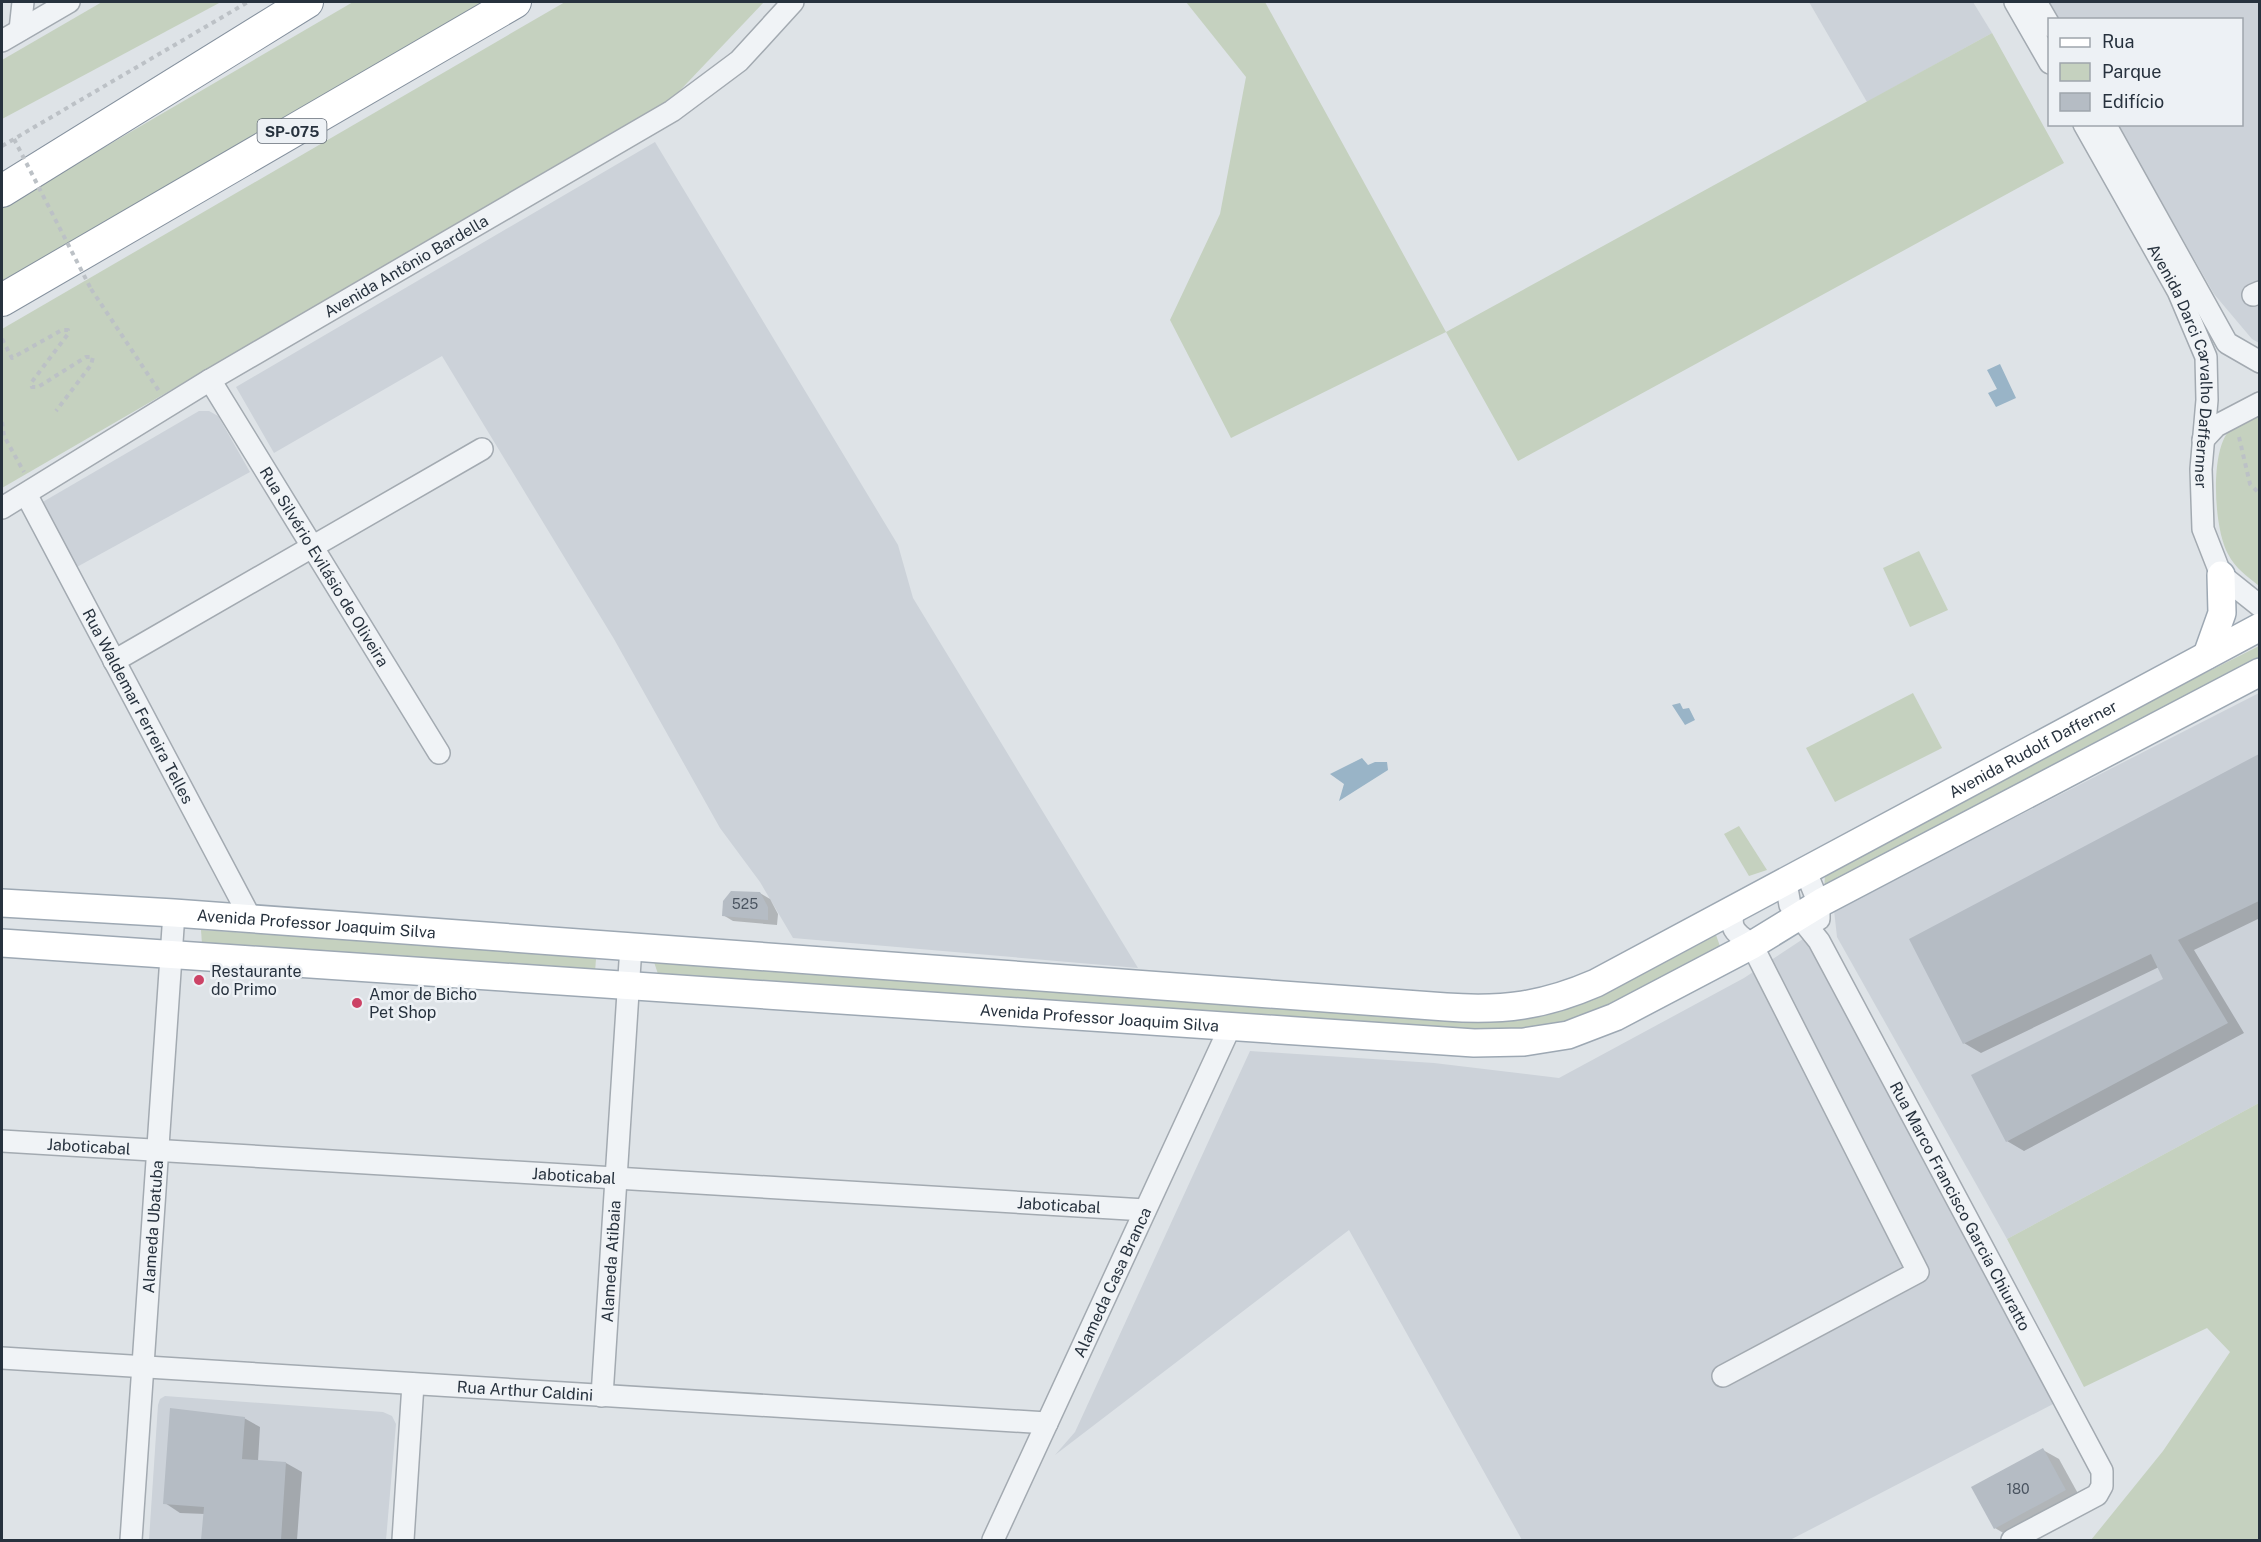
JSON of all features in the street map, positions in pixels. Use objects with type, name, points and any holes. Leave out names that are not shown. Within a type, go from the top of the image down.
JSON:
[{"type":"highway","points":[[2,191],[307,2]]},
{"type":"highway","name":"SP-075","points":[[2,300],[515,2]]},
{"type":"main road","points":[[2207,655],[2222,613],[2221,575]]},
{"type":"main road","name":"Avenida Rudolf Dafferner","points":[[1564,997],[1796,878],[2259,627]]},
{"type":"main road","points":[[1752,945],[1808,910],[2259,672]]},
{"type":"main road","name":"Avenida Professor Joaquim Silva","points":[[2,903],[631,946],[1483,1010],[1520,1008],[1564,997]]},
{"type":"main road","name":"Avenida Professor Joaquim Silva","points":[[2,944],[629,984],[1474,1043],[1524,1042],[1569,1035],[1615,1017],[1752,945]]},
{"type":"street","points":[[6,39],[23,2]]},
{"type":"street","points":[[6,39],[69,2]]},
{"type":"street","name":"Avenida Antônio Bardella","points":[[2,508],[210,380],[672,111],[739,62],[793,2]]},
{"type":"street","points":[[2015,2],[2048,61]]},
{"type":"street","points":[[2036,2],[2048,24]]},
{"type":"street","name":"Avenida Darci Carvalho Daffernner","points":[[2085,126],[2178,291],[2205,357],[2207,400],[2202,529],[2221,575],[2259,606]]},
{"type":"street","name":"Avenida Darci Carvalho Daffernner","points":[[2106,126],[2227,343],[2259,362]]},
{"type":"street","name":"Rua Silvério Evilásio de Oliveira","points":[[210,380],[439,753]]},
{"type":"street","points":[[2204,440],[2217,426],[2259,403]]},
{"type":"street","points":[[114,661],[482,449]]},
{"type":"street","name":"Rua Waldemar Ferreira Telles","points":[[26,494],[251,919]]},
{"type":"street","points":[[1796,878],[1808,910]]},
{"type":"street","name":"Rua Marco Francisco Garcia Chiuratto","points":[[1808,910],[1819,941],[2102,1471],[2102,1486],[2097,1495],[2012,1540]]},
{"type":"street","points":[[1723,1376],[1918,1272],[1752,945],[1733,927],[1731,921],[1734,911]]},
{"type":"street","name":"Alameda Ubatuba","points":[[131,1540],[174,913]]},
{"type":"street","points":[[629,984],[631,946]]},
{"type":"street","name":"Alameda Atibaia","points":[[602,1395],[629,984]]},
{"type":"street","name":"Alameda Casa Branca","points":[[993,1540],[1231,1025]]},
{"type":"street","name":"Jaboticabal","points":[[2,1141],[1145,1210]]},
{"type":"street","name":"Rua Arthur Caldini","points":[[2,1358],[1047,1423]]},
{"type":"street","points":[[403,1540],[413,1384]]},
{"type":"path","points":[[2,146],[248,2]]},
{"type":"path","points":[[14,139],[91,289],[160,393]]},
{"type":"path","points":[[2,339],[12,358],[62,330],[68,330],[68,334],[31,383],[32,387],[38,387],[86,357],[93,357],[91,365],[56,411]]},
{"type":"path","points":[[2232,416],[2244,452],[2250,484],[2259,494]]},
{"type":"path","points":[[2,422],[4,436],[24,470],[26,494]]},
{"type":"shaded area","points":[[1809,2],[1973,2],[1992,33],[1867,102]]},
{"type":"shaded area","points":[[2048,2],[2259,2],[2259,343],[2252,339],[2214,294],[2119,126],[2243,126],[2243,18],[2057,18]]},
{"type":"shaded area","points":[[655,142],[898,545],[913,598],[1138,968],[793,938],[760,882],[720,828],[614,639],[442,356],[274,453],[236,387]]},
{"type":"shaded area","points":[[199,411],[209,411],[218,416],[250,472],[75,568],[41,503]]},
{"type":"shaded area","points":[[2259,693],[2259,1103],[2007,1239],[1837,937],[1834,910]]},
{"type":"shaded area","points":[[1803,939],[1811,942],[2055,1403],[1790,1540],[1522,1540],[1349,1230],[1055,1455],[1075,1432],[1250,1051],[1434,1063],[1559,1078],[1744,978]]},
{"type":"shaded area","points":[[165,1396],[383,1412],[392,1416],[396,1424],[386,1540],[149,1540],[158,1405],[160,1399]]},
{"type":"green space","points":[[102,2],[221,2],[2,119],[2,60]]},
{"type":"green space","points":[[353,2],[484,2],[2,283],[2,207]]},
{"type":"green space","points":[[565,2],[764,2],[670,101],[2,488],[2,329]]},
{"type":"green space","points":[[1186,2],[1265,2],[1446,332],[1231,438],[1170,320],[1220,214],[1246,77]]},
{"type":"green space","points":[[1992,33],[2064,163],[1518,461],[1446,332]]},
{"type":"green space","points":[[2259,414],[2259,586],[2238,568],[2223,543],[2217,510],[2216,474],[2222,443],[2228,432],[2238,423]]},
{"type":"green space","points":[[1919,551],[1948,610],[1910,627],[1883,568]]},
{"type":"green space","points":[[2259,646],[2259,658],[1824,894],[1825,873],[2102,725]]},
{"type":"green space","points":[[1913,693],[1942,748],[1835,802],[1806,748]]},
{"type":"green space","points":[[1739,826],[1767,870],[1749,876],[1724,834]]},
{"type":"green space","points":[[201,930],[588,955],[596,959],[595,972],[202,944]]},
{"type":"green space","points":[[1716,935],[1721,949],[1590,1018],[1539,1031],[1491,1033],[659,977],[654,962],[1581,1001]]},
{"type":"green space","points":[[2259,1103],[2259,1540],[2091,1540],[2163,1451],[2230,1352],[2207,1328],[2084,1387],[2007,1239]]},
{"type":"water","points":[[2000,364],[2016,398],[1996,407],[1988,393],[1997,389],[1987,370]]},
{"type":"water","points":[[1680,703],[1683,709],[1689,708],[1695,720],[1685,725],[1672,705]]},
{"type":"water","points":[[1362,758],[1368,765],[1375,762],[1387,762],[1388,770],[1339,801],[1344,784],[1330,774]]},
{"type":"building","points":[[2259,754],[2259,901],[2178,940],[2228,1023],[2006,1142],[1971,1075],[2163,979],[2151,954],[1963,1044],[1909,939]]},
{"type":"building","points":[[731,891],[760,892],[768,907],[768,920],[722,916],[723,901]]},
{"type":"building","points":[[170,1408],[245,1417],[242,1459],[286,1462],[281,1540],[201,1540],[204,1507],[163,1504]]},
{"type":"building","points":[[2043,1448],[2066,1490],[1994,1529],[1971,1487]]},
{"type":"place","name":"Restaurante do Primo","points":[[199,980]]},
{"type":"place","name":"Amor de Bicho Pet Shop","points":[[357,1003]]}]
